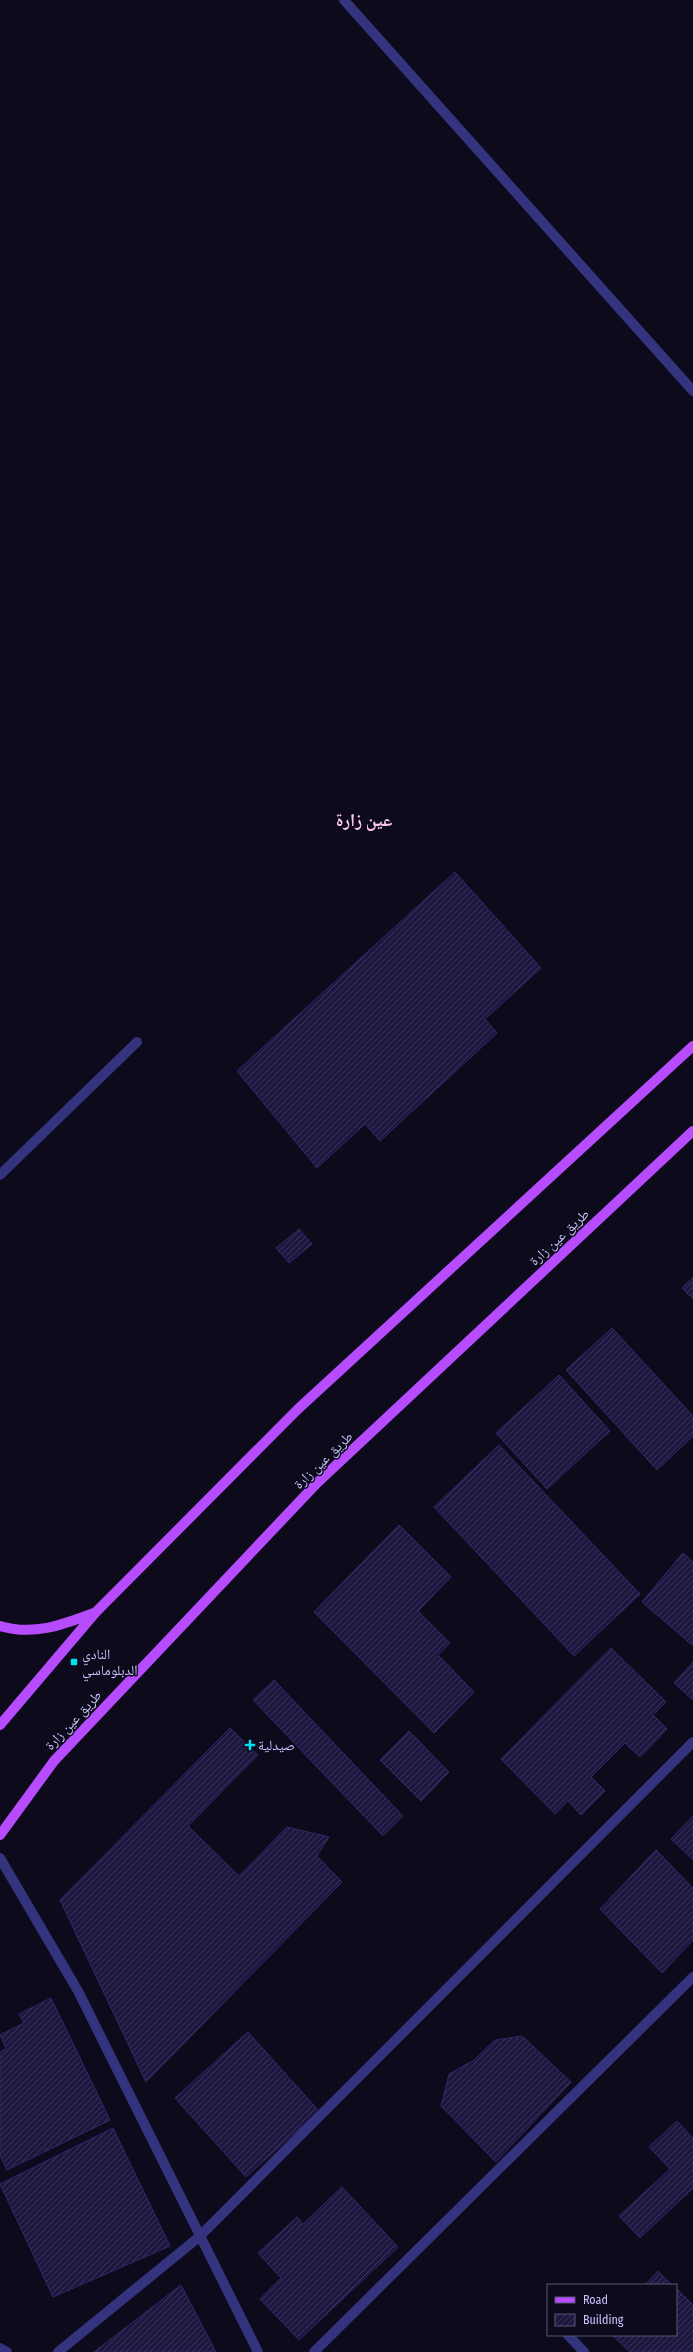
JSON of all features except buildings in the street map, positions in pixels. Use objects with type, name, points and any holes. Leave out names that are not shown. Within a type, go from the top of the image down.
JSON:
[{"type":"main road","points":[[0,1725],[96,1612],[298,1409],[693,1046]]},
{"type":"main road","name":"طريق عين زارة","points":[[0,1835],[54,1761],[317,1483],[693,1131]]},
{"type":"main road","points":[[0,1626],[13,1630],[55,1628],[96,1612]]},
{"type":"street","points":[[344,0],[693,390]]},
{"type":"street","points":[[0,1175],[137,1042]]},
{"type":"street","points":[[58,2352],[199,2237],[693,1742]]},
{"type":"street","points":[[0,1858],[78,1991],[199,2237],[258,2352]]},
{"type":"street","points":[[314,2352],[693,1977]]},
{"type":"street","points":[[569,2336],[584,2352]]},
{"type":"street","points":[[0,2348],[7,2352]]},
{"type":"place","name":"النادي الدبلوماسي","points":[[74,1662]]},
{"type":"place","name":"صيدلية","points":[[250,1745]]},
{"type":"district","name":"عين زارة","points":[[364,820]]}]
